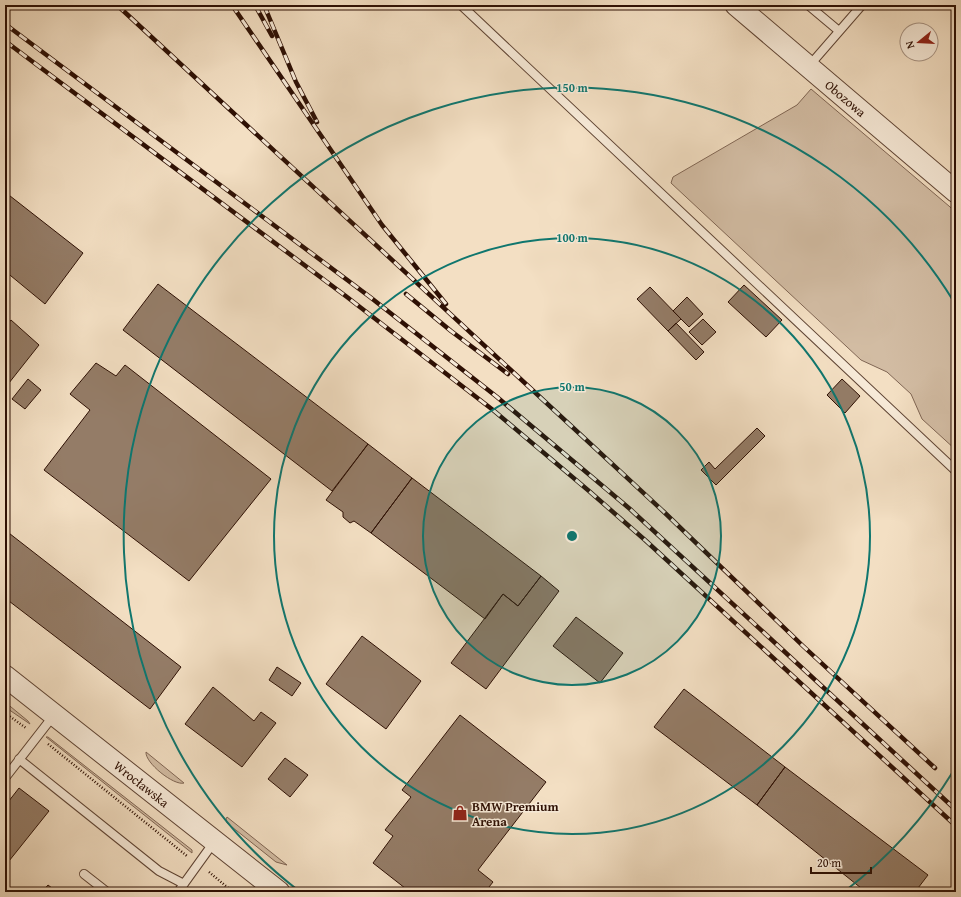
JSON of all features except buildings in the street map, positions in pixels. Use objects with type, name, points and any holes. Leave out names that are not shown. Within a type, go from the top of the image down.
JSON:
[{"type":"street","name":"Obozowa","points":[[736,5],[956,192]]},
{"type":"street","name":"Wrocławska","points":[[5,676],[279,892]]},
{"type":"lane","points":[[461,5],[956,471]]},
{"type":"lane","points":[[808,5],[839,31]]},
{"type":"lane","points":[[808,66],[862,5]]},
{"type":"lane","points":[[5,778],[54,715]]},
{"type":"lane","points":[[19,759],[159,870],[184,884]]},
{"type":"lane","points":[[178,892],[215,841]]},
{"type":"lane","points":[[84,874],[107,892]]},
{"type":"path","points":[[5,713],[38,736],[233,892]]},
{"type":"shaded area","points":[[811,89],[956,212],[956,450],[922,419],[911,394],[887,372],[861,360],[671,183],[673,177],[797,105]]},
{"type":"shaded area","points":[[5,702],[28,721],[30,724],[5,707]]},
{"type":"shaded area","points":[[46,737],[48,737],[192,850],[192,853]]},
{"type":"shaded area","points":[[146,752],[184,783],[174,781],[161,773],[150,762]]},
{"type":"shaded area","points":[[227,817],[287,865],[276,862],[227,823]]},
{"type":"railway","points":[[117,5],[664,512],[803,646],[935,768]]},
{"type":"railway","points":[[232,5],[382,225],[446,304]]},
{"type":"railway","points":[[255,5],[272,36]]},
{"type":"railway","points":[[264,5],[296,82],[317,122]]},
{"type":"railway","points":[[5,24],[370,297],[497,397],[630,509],[956,810]]},
{"type":"railway","points":[[5,41],[347,297],[493,410],[645,540],[956,826]]},
{"type":"railway","points":[[406,294],[451,331],[508,374]]},
{"type":"place","name":"BMW Premium Arena","points":[[460,813]]}]
